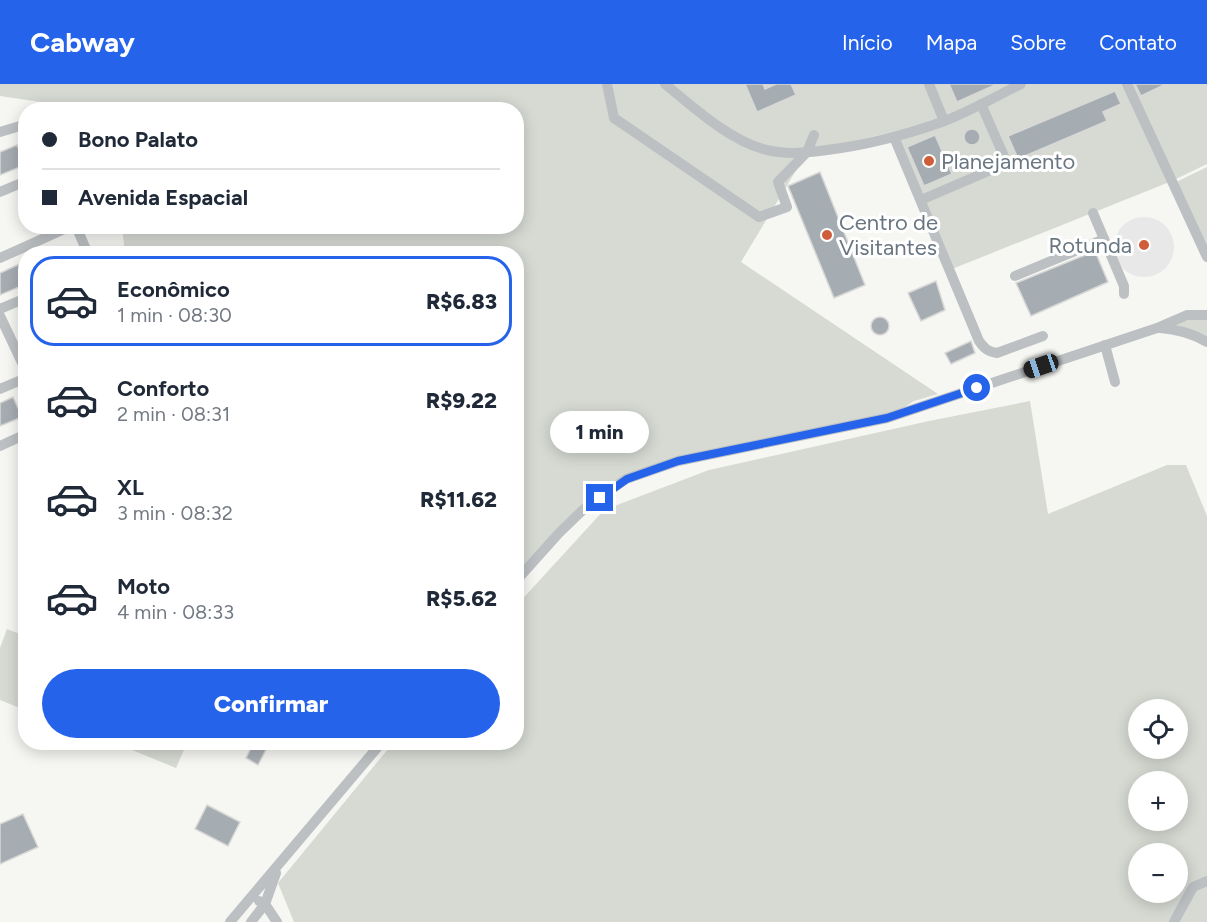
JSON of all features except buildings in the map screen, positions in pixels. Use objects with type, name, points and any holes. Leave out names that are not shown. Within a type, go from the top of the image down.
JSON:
[{"type":"lane","points":[[606,84],[614,118],[759,217],[787,207],[778,182],[807,152],[814,135]]},
{"type":"lane","points":[[665,84],[697,111],[738,139],[763,149],[786,153],[861,146],[894,137],[944,121],[1021,84]]},
{"type":"lane","points":[[929,84],[944,121]]},
{"type":"lane","points":[[1127,84],[1207,257]]},
{"type":"lane","points":[[921,200],[1007,163],[981,104]]},
{"type":"lane","points":[[0,132],[18,128]]},
{"type":"lane","points":[[894,137],[979,341],[990,352],[997,353],[1043,336]]},
{"type":"lane","points":[[0,192],[18,184]]},
{"type":"lane","points":[[1093,213],[1124,286],[1124,294]]},
{"type":"lane","points":[[28,246],[56,234]]},
{"type":"lane","points":[[1015,276],[1104,239]]},
{"type":"lane","points":[[0,258],[18,250]]},
{"type":"lane","points":[[0,309],[18,301]]},
{"type":"lane","points":[[524,572],[559,532],[586,507],[627,479],[678,461],[887,418],[1106,345],[1187,315],[1207,315]]},
{"type":"lane","points":[[0,316],[18,354]]},
{"type":"lane","points":[[1157,327],[1182,330],[1207,342]]},
{"type":"lane","points":[[1106,345],[1115,382]]},
{"type":"lane","points":[[0,389],[18,381]]},
{"type":"lane","points":[[0,446],[18,438]]},
{"type":"lane","points":[[230,922],[375,750]]},
{"type":"lane","points":[[251,922],[265,904],[278,867]]},
{"type":"lane","points":[[1174,922],[1193,887],[1207,880]]},
{"type":"lane","points":[[251,897],[265,904],[277,922]]},
{"type":"shaded area","points":[[0,84],[1021,84],[944,120],[807,152],[741,262],[938,394],[914,401],[887,418],[678,461],[627,479],[586,507],[524,573],[524,246],[124,246],[123,234],[524,234],[524,102],[40,102],[0,96]]},
{"type":"shaded area","points":[[1027,84],[1126,84],[1172,181],[952,269],[896,137],[945,122]]},
{"type":"shaded area","points":[[1132,84],[1207,84],[1207,164],[1174,180]]},
{"type":"shaded area","points":[[1207,167],[1207,257],[1174,183]]},
{"type":"shaded area","name":"Rotunda","points":[[1138,217],[1150,217],[1161,222],[1169,230],[1174,247],[1172,259],[1161,272],[1150,277],[1138,277],[1127,272],[1119,264],[1114,253],[1114,241],[1119,230],[1127,222]]},
{"type":"shaded area","points":[[1207,319],[1207,336],[1172,325],[1187,320]]},
{"type":"shaded area","points":[[1030,401],[1048,514],[1167,465],[1186,465],[1207,516],[1207,922],[294,922],[278,883],[387,750],[524,750],[524,597],[604,510],[709,470]]},
{"type":"shaded area","points":[[7,629],[18,633],[18,707],[0,700],[0,648]]},
{"type":"shaded area","points":[[132,750],[184,750],[176,768]]},
{"type":"place","name":"Planejamento","points":[[929,161]]},
{"type":"place","name":"Centro de Visitantes","points":[[827,235]]},
{"type":"place","name":"Rotunda","points":[[1144,245]]},
{"type":"route","points":[[600,498],[627,479],[678,461],[887,418],[977,388]]}]
